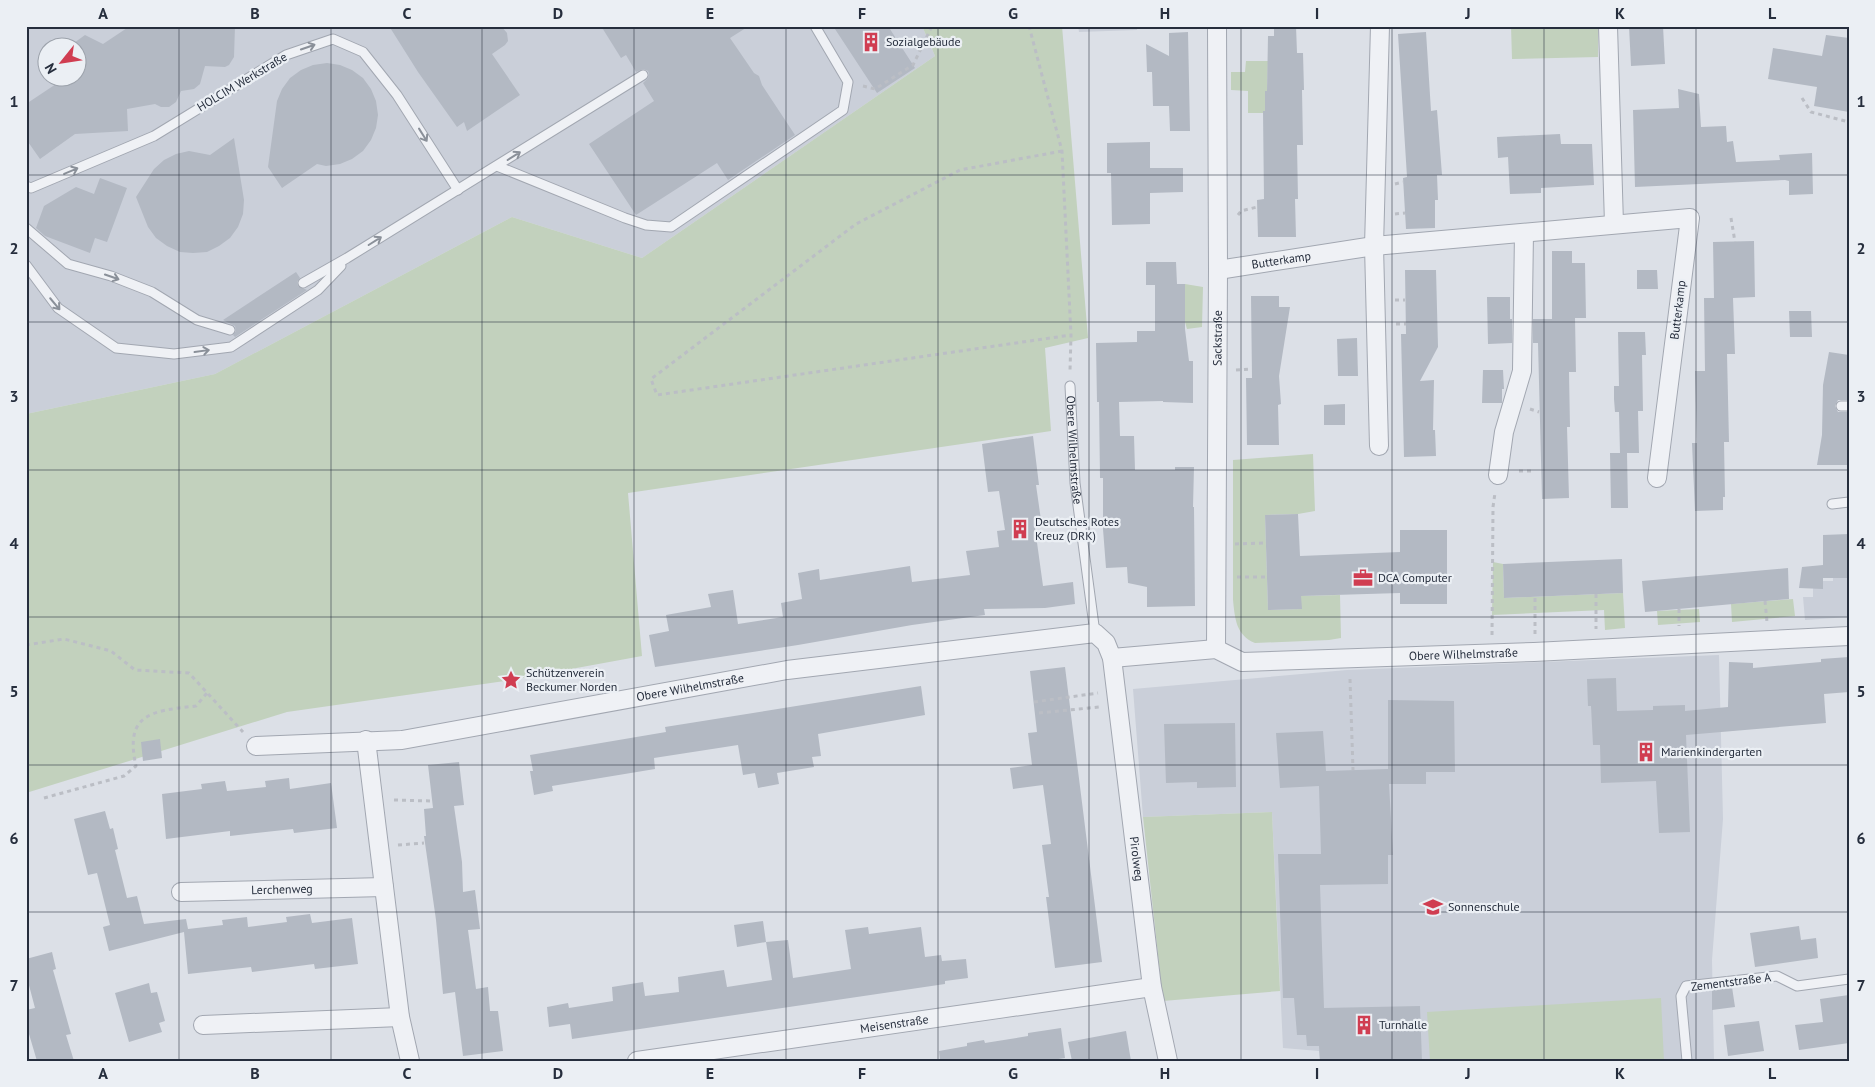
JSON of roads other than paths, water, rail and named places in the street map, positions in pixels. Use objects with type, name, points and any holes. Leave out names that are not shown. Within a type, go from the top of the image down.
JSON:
[{"type":"street","name":"Sackstraße","points":[[1216,649],[1217,26]]},
{"type":"street","points":[[1378,446],[1374,246],[1380,26]]},
{"type":"street","points":[[1608,26],[1614,224]]},
{"type":"street","name":"Butterkamp","points":[[1218,270],[1374,246],[1690,218],[1657,478]]},
{"type":"street","points":[[1498,476],[1504,432],[1522,371],[1524,233]]},
{"type":"street","name":"Obere Wilhelmstraße","points":[[256,746],[402,740],[787,670],[1095,632],[1106,643],[1112,658]]},
{"type":"street","name":"Obere Wilhelmstraße","points":[[1216,649],[1242,662],[1534,652],[1849,636]]},
{"type":"street","points":[[1112,658],[1216,649]]},
{"type":"street","name":"Pirolweg","points":[[1112,658],[1152,987],[1168,1061]]},
{"type":"street","points":[[366,740],[400,1017],[410,1061]]},
{"type":"street","name":"Lerchenweg","points":[[181,892],[384,887]]},
{"type":"street","name":"Meisenstraße","points":[[637,1061],[1152,987]]},
{"type":"street","points":[[203,1025],[400,1017]]},
{"type":"lane","points":[[497,166],[625,218],[646,225],[671,227],[843,110],[848,82],[815,26]]},
{"type":"lane","name":"HOLCIM Werkstraße","points":[[26,186],[31,188],[154,136],[286,54],[333,39],[363,52],[398,95],[458,190]]},
{"type":"lane","points":[[303,283],[347,258],[643,75]]},
{"type":"lane","points":[[26,228],[68,264],[111,276],[152,292],[197,320],[230,330]]},
{"type":"lane","points":[[26,265],[58,308],[116,348],[174,354],[231,347],[318,290],[347,258]]},
{"type":"lane","name":"Obere Wilhelmstraße","points":[[1070,386],[1075,483],[1095,632]]},
{"type":"lane","points":[[1832,504],[1849,502]]},
{"type":"lane","name":"Zementstraße A","points":[[1687,1061],[1681,996],[1686,986],[1777,976],[1797,986],[1849,979]]},
{"type":"place","name":"Sozialgebäude","points":[[871,42]]},
{"type":"place","name":"Deutsches Rotes Kreuz (DRK)","points":[[1020,529]]},
{"type":"place","name":"DCA Computer","points":[[1363,578]]},
{"type":"place","name":"Schützenverein Beckumer Norden","points":[[511,680]]},
{"type":"place","name":"Marienkindergarten","points":[[1646,752]]},
{"type":"place","name":"Sonnenschule","points":[[1433,907]]},
{"type":"place","name":"Turnhalle","points":[[1364,1025]]}]
